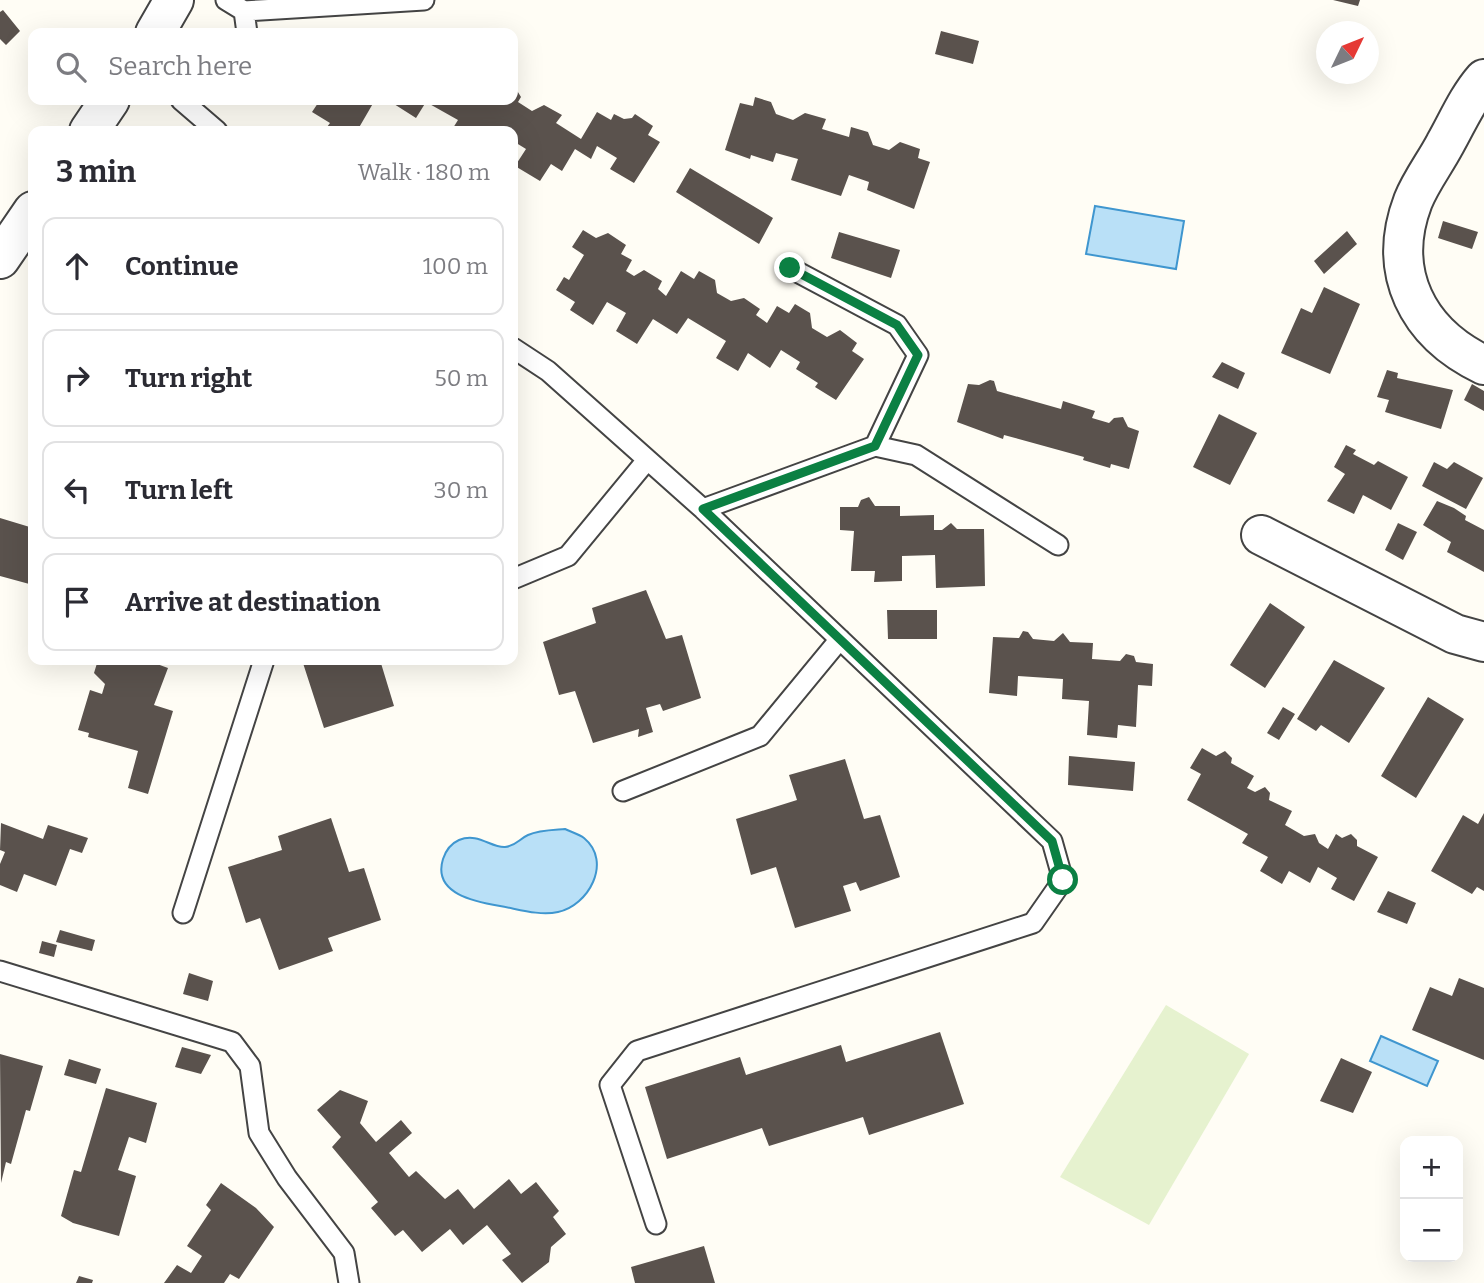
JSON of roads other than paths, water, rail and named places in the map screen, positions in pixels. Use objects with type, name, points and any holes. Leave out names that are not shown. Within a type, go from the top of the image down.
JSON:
[{"type":"street","points":[[158,28],[174,0]]},
{"type":"street","points":[[1484,79],[1414,200],[1401,246],[1405,283],[1426,320],[1468,358],[1484,365]]},
{"type":"street","points":[[92,126],[107,105]]},
{"type":"street","points":[[0,259],[28,218]]},
{"type":"street","points":[[1261,535],[1455,634],[1484,642]]},
{"type":"lane","points":[[226,0],[244,10],[424,0]]},
{"type":"lane","points":[[244,10],[246,28]]},
{"type":"lane","points":[[187,105],[211,126]]},
{"type":"lane","points":[[790,268],[897,325],[918,355],[875,446]]},
{"type":"lane","points":[[518,351],[548,371],[703,509],[1052,841],[1063,880],[1033,923],[637,1051],[610,1085],[656,1224]]},
{"type":"lane","points":[[703,509],[875,446],[916,455],[1058,545]]},
{"type":"lane","points":[[518,577],[568,556],[647,460]]},
{"type":"lane","points":[[623,791],[760,736],[840,639]]},
{"type":"lane","points":[[183,914],[262,665]]},
{"type":"lane","points":[[0,971],[232,1042],[250,1066],[259,1133],[287,1178],[344,1253],[349,1283]]},
{"type":"water","points":[[1095,206],[1184,221],[1176,269],[1086,254]]},
{"type":"water","points":[[565,829],[584,838],[596,859],[593,882],[579,901],[569,908],[543,913],[490,904],[458,894],[444,881],[441,871],[444,856],[451,845],[459,840],[472,838],[505,847],[532,833]]},
{"type":"water","points":[[1381,1036],[1438,1061],[1427,1086],[1370,1061]]}]
